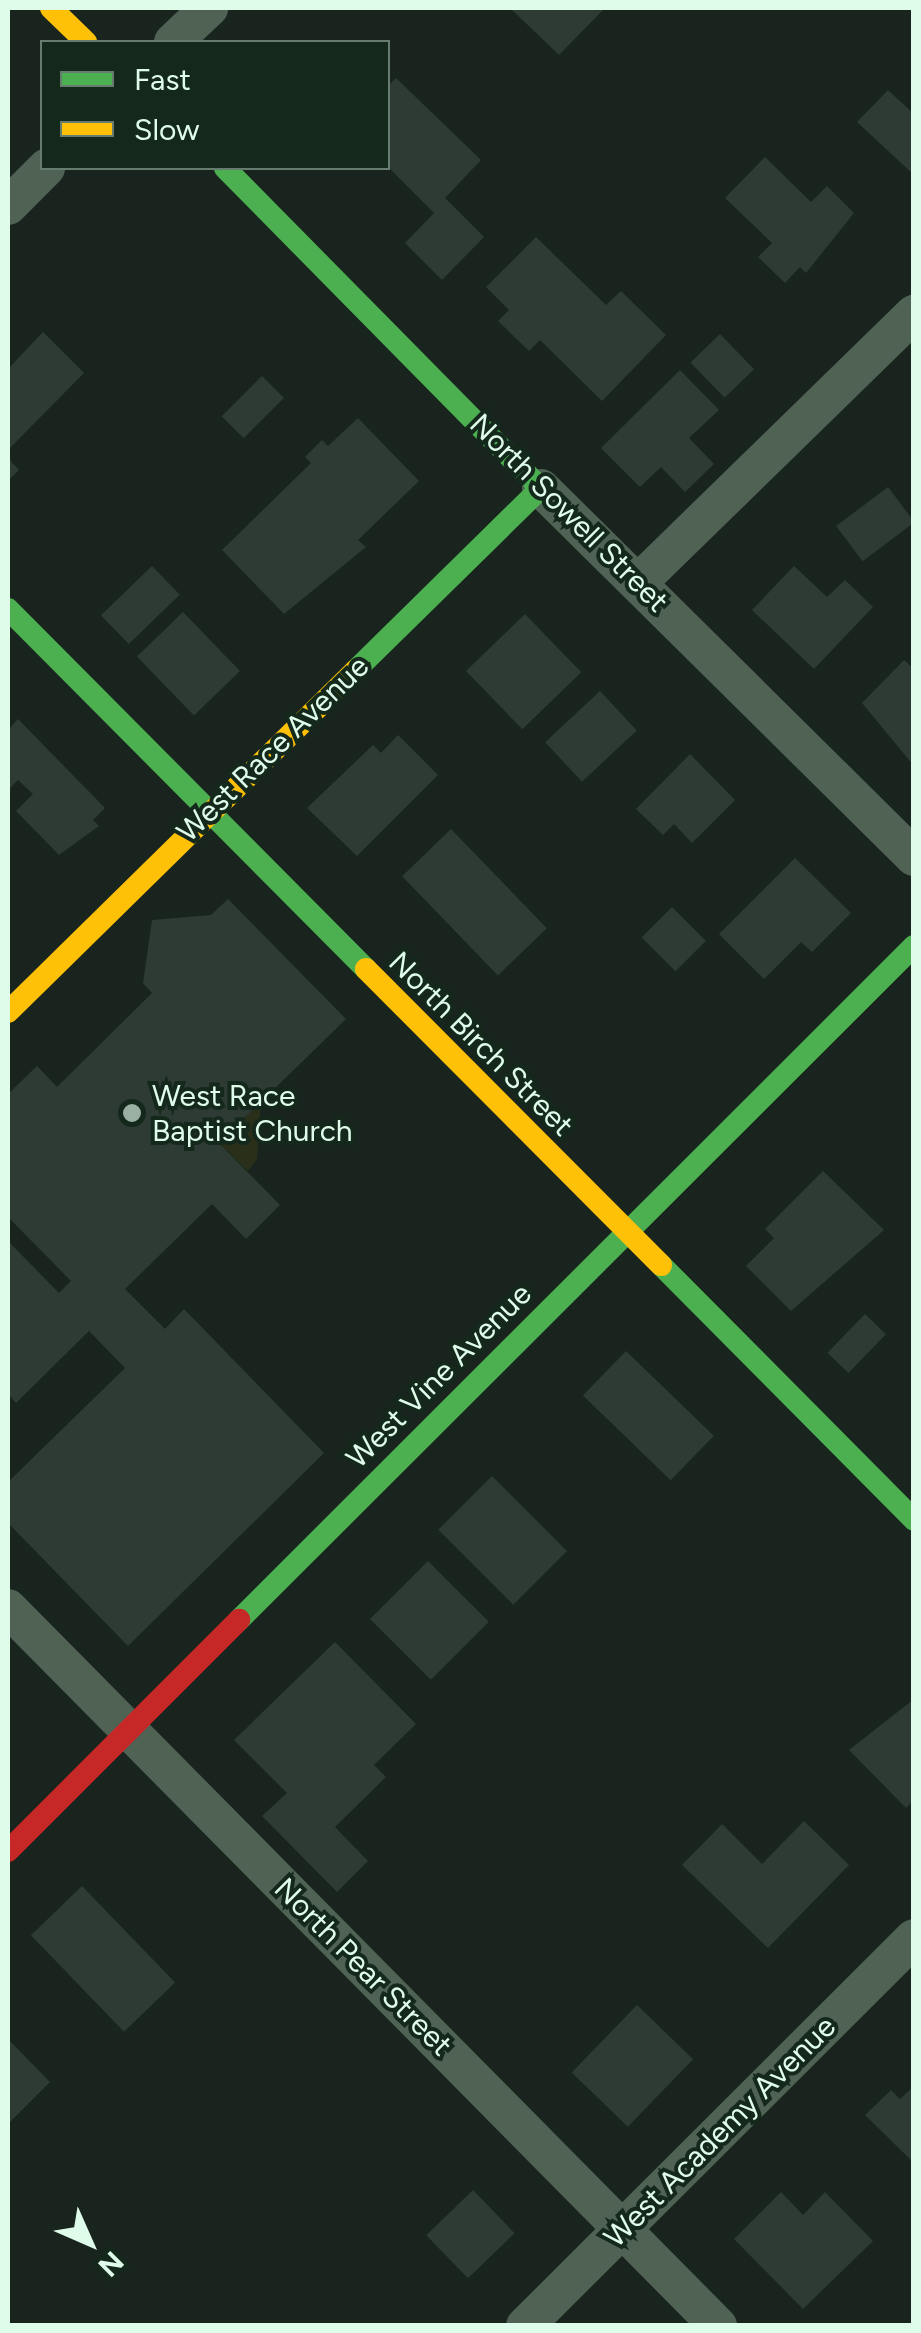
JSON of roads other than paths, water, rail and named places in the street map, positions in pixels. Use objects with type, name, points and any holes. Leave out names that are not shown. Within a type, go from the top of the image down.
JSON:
[{"type":"street","points":[[51,8],[84,40]]},
{"type":"street","points":[[175,40],[208,8]]},
{"type":"street","points":[[8,206],[44,170]]},
{"type":"street","name":"North Sowell Street","points":[[227,170],[914,857]]},
{"type":"street","points":[[639,582],[914,314]]},
{"type":"street","name":"West Race Avenue","points":[[8,1012],[541,488]]},
{"type":"street","name":"North Birch Street","points":[[8,609],[914,1520]]},
{"type":"street","name":"West Vine Avenue","points":[[8,1851],[914,946]]},
{"type":"street","name":"North Pear Street","points":[[8,1608],[718,2326]]},
{"type":"street","name":"West Academy Avenue","points":[[525,2326],[914,1938]]},
{"type":"place","name":"West Race Baptist Church","points":[[132,1113]]}]
